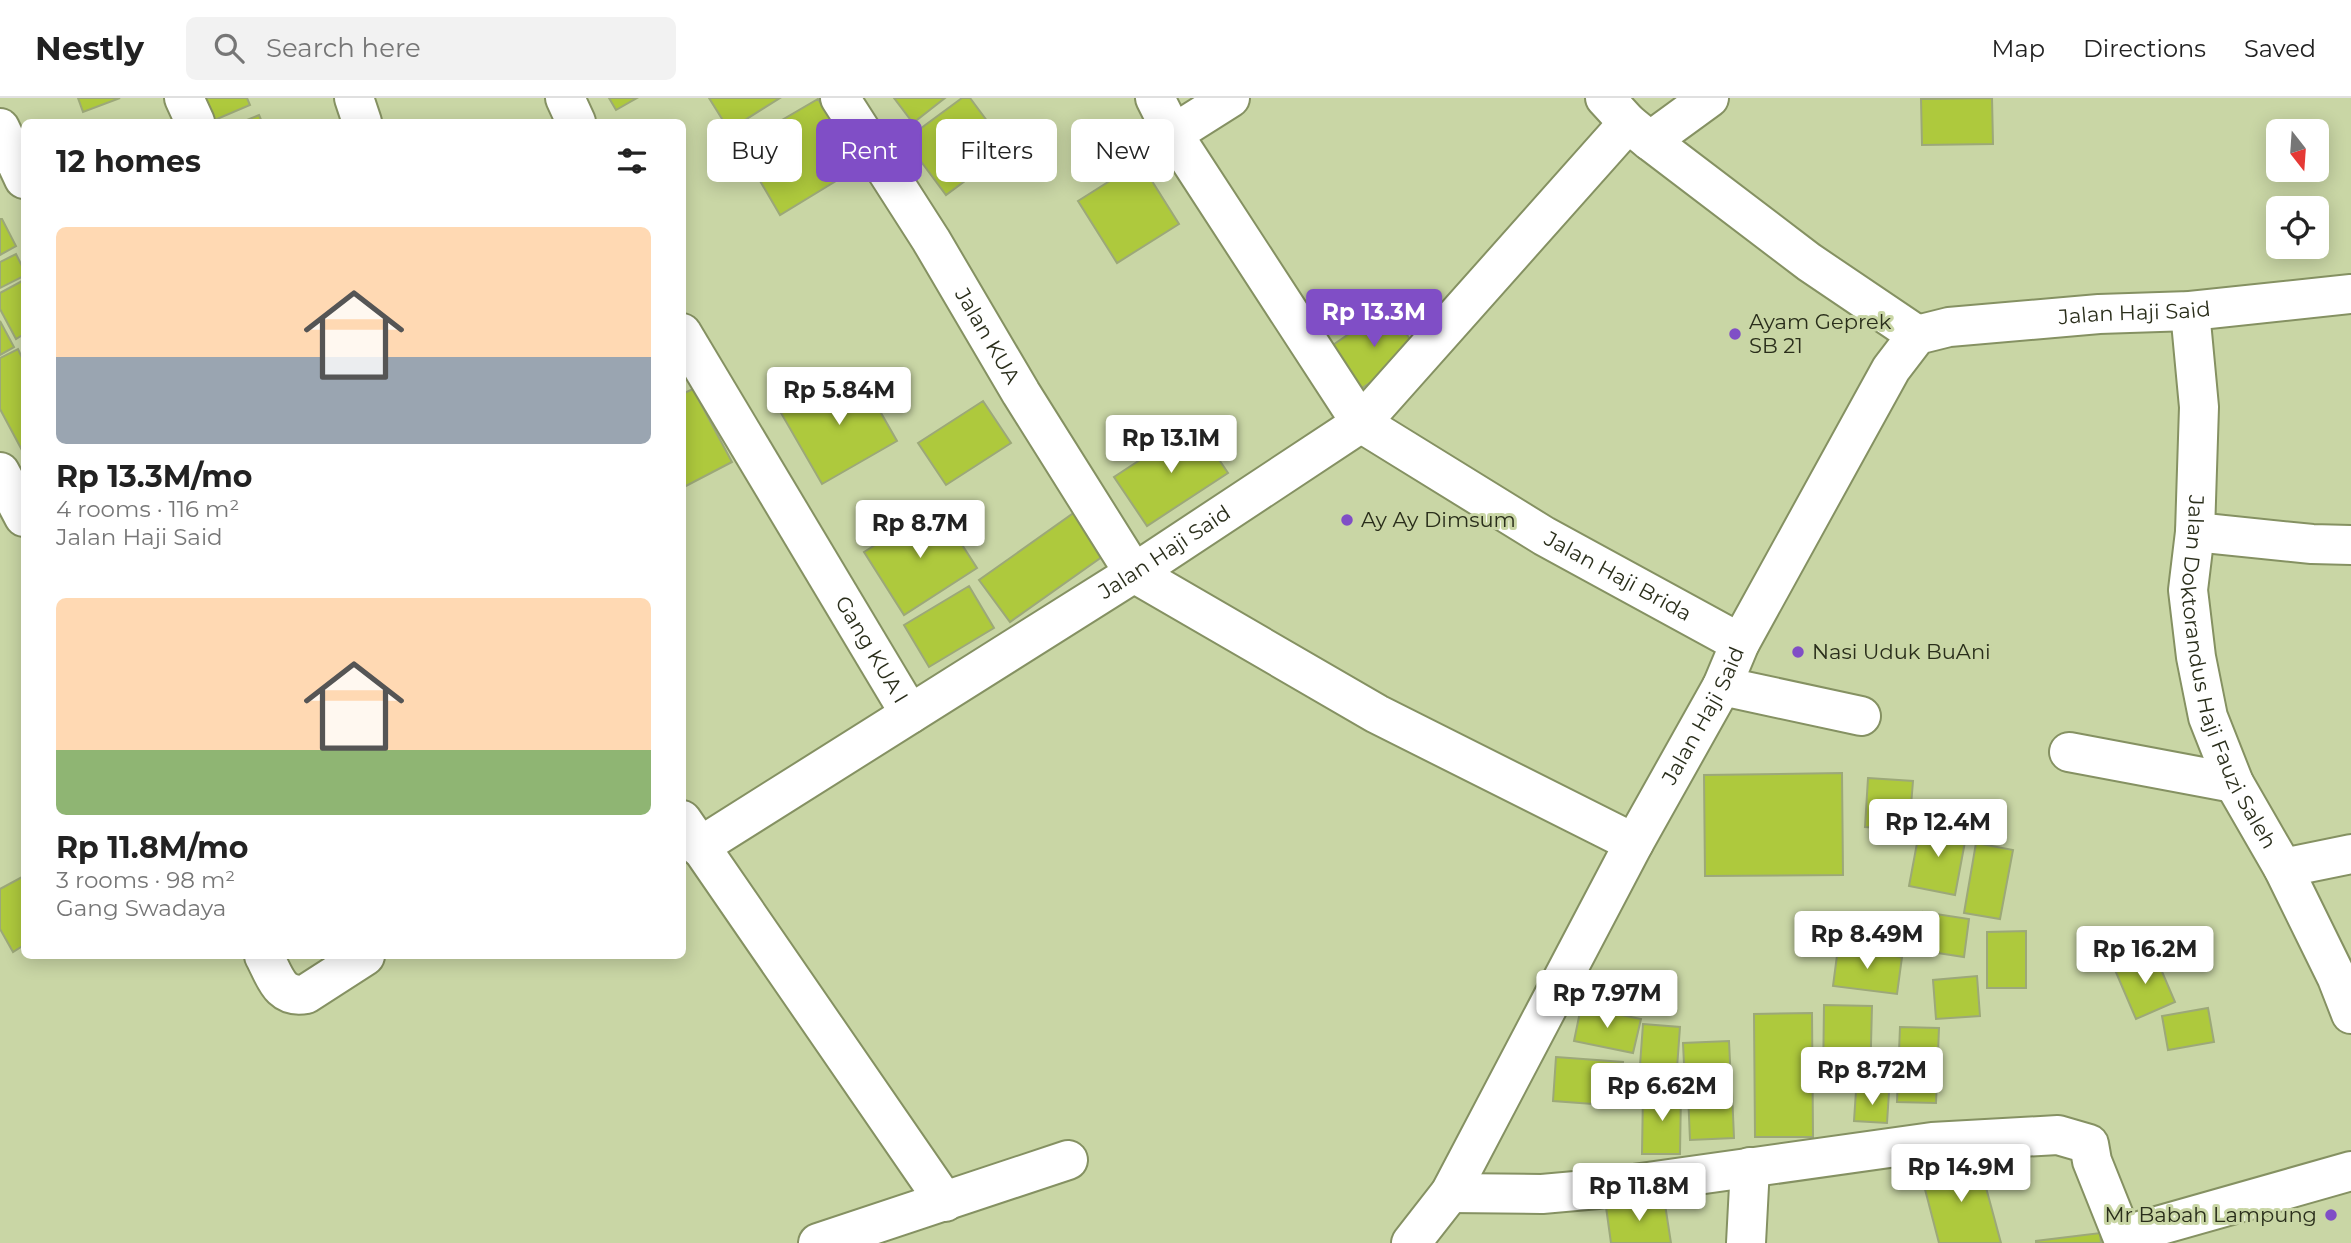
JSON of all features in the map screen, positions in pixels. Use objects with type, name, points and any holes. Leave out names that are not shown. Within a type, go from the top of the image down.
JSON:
[{"type":"street","points":[[184,98],[194,119]]},
{"type":"street","points":[[354,98],[361,119]]},
{"type":"street","points":[[565,98],[575,119]]},
{"type":"street","name":"Jalan KUA","points":[[840,98],[1134,573]]},
{"type":"street","name":"Jalan Haji Brida","points":[[1155,98],[1166,119]]},
{"type":"street","points":[[1174,133],[1230,98]]},
{"type":"street","name":"Jalan Haji Said","points":[[691,833],[910,714],[1134,573],[1361,423],[1628,121],[1709,98]]},
{"type":"street","points":[[1628,121],[1809,262],[1917,335]]},
{"type":"street","points":[[0,128],[21,173]]},
{"type":"street","name":"Jalan Haji Brida","points":[[1174,136],[1361,423],[1544,536],[1740,643]]},
{"type":"street","name":"Jalan Haji Said","points":[[1411,1243],[1450,1194],[1634,843],[1722,686],[1740,643],[1891,369],[1917,335],[1949,327],[2099,314],[2190,311],[2351,294]]},
{"type":"street","name":"Jalan Doktorandus Haji Fauzi Saleh","points":[[2190,311],[2199,407],[2195,532],[2189,590],[2196,657],[2208,717],[2234,783],[2283,868],[2337,978],[2351,1014]]},
{"type":"street","name":"Gang KUA I","points":[[686,340],[910,714]]},
{"type":"street","points":[[0,472],[21,511]]},
{"type":"street","points":[[2195,532],[2312,544],[2351,545]]},
{"type":"street","points":[[1134,573],[1377,714],[1634,843]]},
{"type":"street","points":[[1722,686],[1861,716]]},
{"type":"street","points":[[2069,752],[2234,783]]},
{"type":"street","points":[[691,833],[945,1202]]},
{"type":"street","points":[[2283,868],[2351,854]]},
{"type":"street","points":[[266,959],[282,989],[291,995],[306,994],[360,959]]},
{"type":"street","points":[[1450,1194],[1542,1194],[1598,1189],[1932,1142],[2058,1135],[2089,1144],[2092,1161],[2122,1236],[2351,1171]]},
{"type":"street","points":[[818,1243],[1068,1160]]},
{"type":"street","points":[[1746,1243],[1750,1167]]},
{"type":"building","points":[[78,98],[120,98],[83,112]]},
{"type":"building","points":[[192,98],[247,98],[250,105],[217,119],[208,119]]},
{"type":"building","points":[[609,98],[637,98],[616,110]]},
{"type":"building","points":[[709,98],[780,98],[747,119],[722,119]]},
{"type":"building","points":[[894,98],[945,98],[918,119],[910,119]]},
{"type":"building","points":[[962,98],[970,98],[986,119],[936,119],[936,182],[922,163],[922,127]]},
{"type":"building","points":[[1992,98],[1993,144],[1922,145],[1921,99]]},
{"type":"building","points":[[818,99],[830,119],[816,119],[816,182],[834,182],[780,215],[761,182],[802,182],[802,119],[784,119]]},
{"type":"building","points":[[936,182],[964,182],[946,195]]},
{"type":"building","points":[[1108,182],[1153,182],[1179,224],[1117,263],[1078,201]]},
{"type":"building","points":[[0,219],[16,246],[0,255]]},
{"type":"building","points":[[16,254],[21,264],[21,278],[0,288],[0,262]]},
{"type":"building","points":[[21,282],[21,336],[16,339],[0,309],[0,293]]},
{"type":"building","points":[[1388,307],[1418,351],[1359,390],[1330,347]]},
{"type":"building","points":[[0,321],[14,347],[0,355]]},
{"type":"building","points":[[18,349],[21,356],[21,448],[0,409],[0,358]]},
{"type":"building","points":[[857,371],[897,441],[822,484],[781,413]]},
{"type":"building","points":[[693,389],[732,462],[686,486],[686,392]]},
{"type":"building","points":[[983,401],[1011,443],[946,485],[918,443]]},
{"type":"building","points":[[1195,424],[1228,473],[1147,526],[1114,477]]},
{"type":"building","points":[[937,506],[977,568],[904,615],[864,552]]},
{"type":"building","points":[[1075,512],[1106,554],[1010,622],[979,580]]},
{"type":"building","points":[[969,586],[994,628],[929,667],[904,625]]},
{"type":"building","points":[[1842,773],[1843,875],[1705,876],[1704,775]]},
{"type":"building","points":[[1868,778],[1913,781],[1909,830],[1865,827]]},
{"type":"building","points":[[1921,822],[1967,831],[1955,895],[1909,886]]},
{"type":"building","points":[[1976,843],[2013,850],[2000,919],[1964,913]]},
{"type":"building","points":[[21,878],[21,947],[13,952],[0,929],[0,889]]},
{"type":"building","points":[[1836,912],[1878,915],[1876,941],[1834,939]]},
{"type":"building","points":[[1923,912],[1969,919],[1964,957],[1918,950]]},
{"type":"building","points":[[1889,918],[1914,922],[1910,947],[1885,943]]},
{"type":"building","points":[[2026,931],[2026,988],[1987,988],[1987,932]]},
{"type":"building","points":[[1838,948],[1902,957],[1897,994],[1833,986]]},
{"type":"building","points":[[2154,953],[2175,1002],[2136,1019],[2115,970]]},
{"type":"building","points":[[1977,976],[1980,1016],[1936,1019],[1933,980]]},
{"type":"building","points":[[1824,1005],[1872,1006],[1870,1083],[1823,1082]]},
{"type":"building","points":[[1581,1007],[1641,1019],[1633,1053],[1574,1041]]},
{"type":"building","points":[[2208,1008],[2214,1042],[2168,1050],[2162,1016]]},
{"type":"building","points":[[1812,1013],[1813,1137],[1755,1137],[1754,1014]]},
{"type":"building","points":[[1643,1024],[1680,1027],[1676,1082],[1639,1079]]},
{"type":"building","points":[[1900,1027],[1939,1028],[1936,1103],[1897,1102]]},
{"type":"building","points":[[1729,1041],[1731,1083],[1685,1085],[1683,1043]]},
{"type":"building","points":[[1556,1057],[1623,1062],[1620,1106],[1553,1101]]},
{"type":"building","points":[[1732,1091],[1734,1138],[1690,1140],[1688,1093]]},
{"type":"building","points":[[1856,1091],[1889,1092],[1887,1123],[1854,1121]]},
{"type":"building","points":[[1643,1092],[1681,1092],[1680,1154],[1642,1154]]},
{"type":"building","points":[[1978,1158],[2001,1243],[1939,1243],[1921,1174]]},
{"type":"building","points":[[1664,1198],[1671,1243],[1611,1243],[1606,1207]]},
{"type":"building","points":[[2100,1233],[2101,1243],[2036,1243],[2036,1241]]},
{"type":"place","name":"Ayam Geprek SB 21","points":[[1735,334]]},
{"type":"place","name":"Ay Ay Dimsum","points":[[1347,520]]},
{"type":"place","name":"Nasi Uduk BuAni","points":[[1798,652]]},
{"type":"place","name":"Mr Babah Lampung","points":[[2331,1215]]}]
